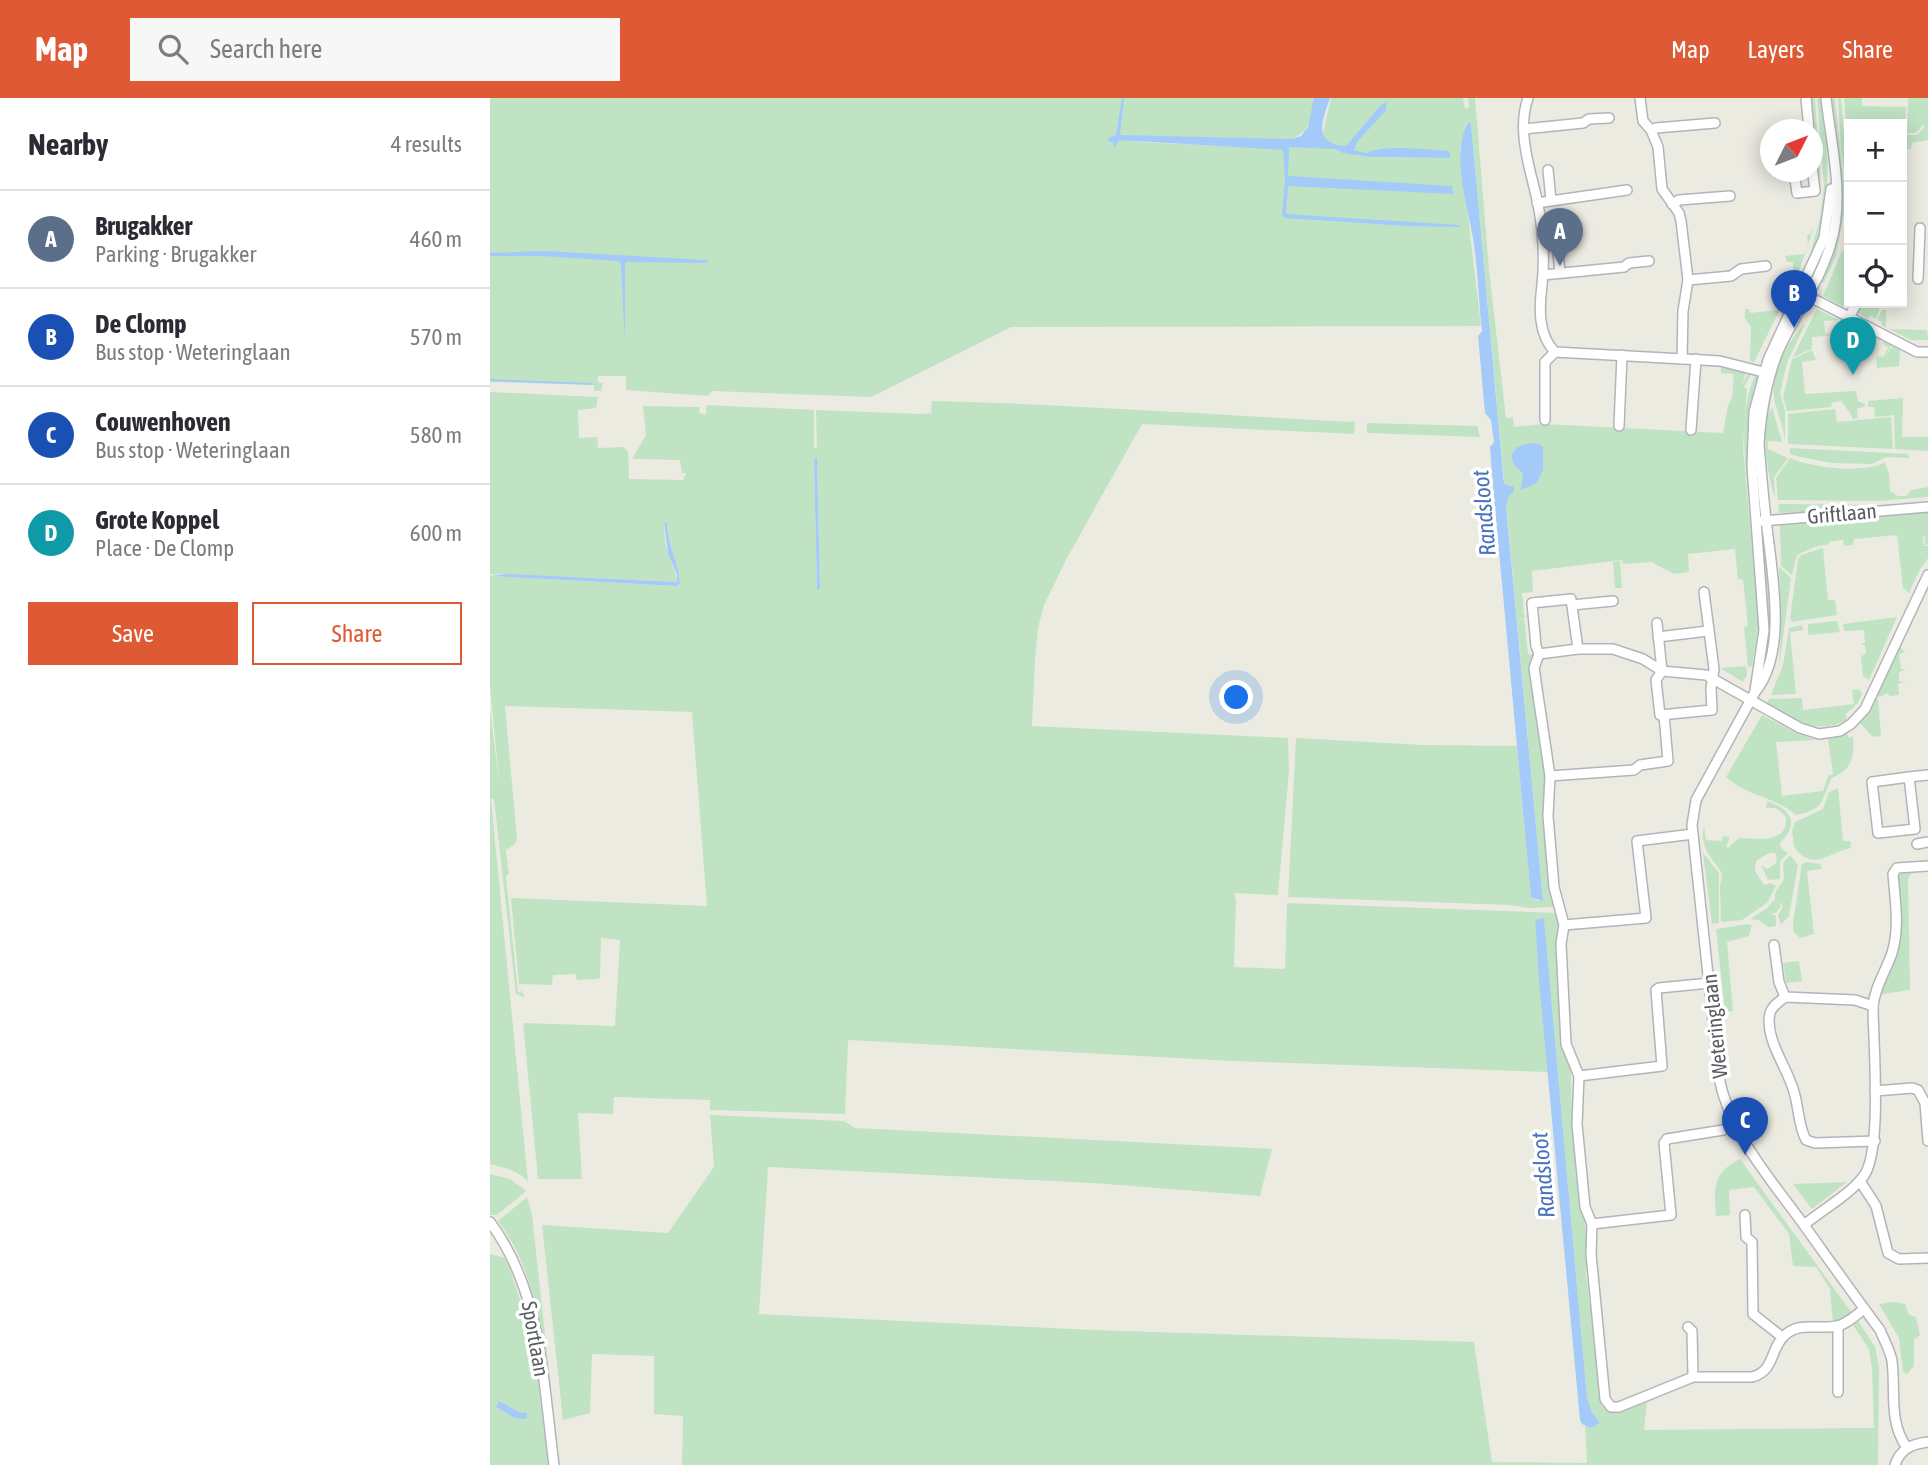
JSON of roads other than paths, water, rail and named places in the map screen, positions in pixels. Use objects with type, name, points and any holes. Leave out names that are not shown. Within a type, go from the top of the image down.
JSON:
[{"type":"street","points":[[1528,98],[1524,108],[1524,129],[1542,235],[1540,309],[1548,345],[1555,352],[1696,359],[1735,363],[1767,373]]},
{"type":"street","points":[[1640,98],[1643,121],[1651,130],[1658,147],[1661,189],[1681,220],[1688,280],[1683,311],[1682,359]]},
{"type":"street","points":[[1806,98],[1808,119]]},
{"type":"street","name":"Weteringlaan","points":[[1826,98],[1833,164],[1824,238],[1804,294],[1774,345],[1755,403],[1752,428],[1752,466],[1761,521],[1764,629],[1761,666],[1753,696],[1696,800],[1692,818],[1719,1078],[1724,1101],[1734,1125],[1880,1330],[1892,1362],[1894,1422],[1898,1436],[1907,1448]]},
{"type":"street","points":[[1524,129],[1609,118]]},
{"type":"street","points":[[1651,130],[1714,123]]},
{"type":"street","points":[[1548,170],[1551,200]]},
{"type":"street","points":[[1795,182],[1797,193]]},
{"type":"street","points":[[1784,195],[1815,191],[1814,182]]},
{"type":"street","points":[[1537,203],[1627,190]]},
{"type":"street","points":[[1672,204],[1679,200],[1730,196]]},
{"type":"street","points":[[1918,279],[1924,249],[1920,228]]},
{"type":"street","points":[[1557,241],[1560,274]]},
{"type":"street","points":[[1543,275],[1624,267],[1629,263],[1649,261]]},
{"type":"street","points":[[1688,280],[1731,276],[1741,269],[1766,266]]},
{"type":"street","points":[[1804,294],[1917,352],[1928,352]]},
{"type":"street","points":[[1849,317],[1854,308]]},
{"type":"street","points":[[1545,420],[1545,362],[1555,352]]},
{"type":"street","points":[[1619,426],[1622,355]]},
{"type":"street","points":[[1691,430],[1696,359]]},
{"type":"street","name":"Griftlaan","points":[[1761,521],[1928,507]]},
{"type":"street","points":[[1539,654],[1577,649],[1613,649],[1643,659],[1661,671],[1676,674],[1697,673],[1713,678],[1753,696],[1808,732],[1840,731],[1865,709],[1928,575]]},
{"type":"street","points":[[1657,624],[1661,671],[1656,680],[1660,715],[1712,710],[1711,636],[1707,632],[1704,592]]},
{"type":"street","points":[[1577,649],[1571,599],[1532,603],[1539,654],[1534,668],[1550,776],[1548,816],[1554,887],[1564,925],[1561,944],[1566,1044],[1578,1076],[1577,1124],[1585,1207],[1592,1224],[1595,1316],[1605,1398],[1611,1407],[1619,1407],[1693,1377],[1760,1375],[1770,1364],[1782,1337],[1797,1327],[1838,1326],[1864,1309]]},
{"type":"street","points":[[1572,605],[1613,601]]},
{"type":"street","points":[[1658,637],[1707,632]]},
{"type":"street","points":[[1550,776],[1634,770],[1640,765],[1668,761],[1664,715]]},
{"type":"street","points":[[1909,777],[1915,829],[1878,833],[1872,782],[1909,777],[1928,775]]},
{"type":"street","points":[[1564,925],[1646,918],[1637,841],[1693,834]]},
{"type":"street","points":[[1917,844],[1928,842]]},
{"type":"street","points":[[1804,1224],[1860,1181],[1868,1168],[1875,1141],[1874,993],[1895,938],[1893,874],[1897,868],[1928,866]]},
{"type":"street","points":[[1774,946],[1779,982],[1785,997]]},
{"type":"street","points":[[1578,1076],[1662,1066],[1656,990],[1710,983]]},
{"type":"street","points":[[1873,1006],[1855,1000],[1785,997],[1770,1013],[1771,1031],[1792,1083],[1800,1130],[1806,1140],[1815,1143],[1875,1141]]},
{"type":"street","points":[[1875,1091],[1912,1088],[1921,1094],[1926,1103],[1928,1141]]},
{"type":"street","points":[[1592,1224],[1671,1215],[1664,1143],[1667,1139],[1734,1125]]},
{"type":"street","points":[[1860,1181],[1876,1206],[1888,1253],[1899,1259],[1928,1258]]},
{"type":"street","points":[[1745,1215],[1746,1237],[1752,1242],[1753,1314],[1782,1337]]},
{"type":"street","name":"Sportlaan","points":[[490,1222],[516,1265],[530,1304],[554,1465]]},
{"type":"street","points":[[1688,1326],[1692,1331],[1693,1377]]},
{"type":"street","points":[[1838,1326],[1838,1392]]},
{"type":"street","points":[[1895,1465],[1898,1457],[1907,1448],[1928,1442]]},
{"type":"water","points":[[1122,98],[1120,135],[1291,139],[1301,136],[1308,127],[1314,98],[1330,98],[1323,123],[1324,136],[1328,141],[1346,146],[1386,102],[1386,110],[1357,142],[1354,150],[1367,153],[1395,148],[1448,151],[1450,158],[1371,157],[1343,153],[1335,149],[1289,147],[1288,176],[1452,186],[1453,194],[1288,186],[1286,214],[1460,227],[1284,218],[1283,150],[1119,140],[1115,148],[1108,138],[1116,135]]},
{"type":"water","points":[[1468,122],[1471,124],[1504,484],[1514,487],[1506,506],[1543,901],[1531,898],[1493,486],[1490,447],[1494,442],[1491,420],[1485,413],[1478,336],[1482,331],[1477,266],[1461,174],[1461,146]]},
{"type":"water","points":[[545,251],[707,260],[708,263],[625,262],[625,344],[621,264],[618,261],[490,256],[490,253]]},
{"type":"water","points":[[490,381],[590,383],[595,385]]},
{"type":"water","points":[[1530,443],[1543,447],[1543,470],[1537,483],[1521,490],[1523,474],[1514,464],[1511,455],[1517,447]]},
{"type":"water","points":[[817,458],[820,589],[817,589],[814,459]]},
{"type":"water","points":[[664,523],[667,523],[679,576],[680,584],[676,586],[490,576],[507,574],[677,582],[677,574],[668,554]]},
{"type":"water","points":[[1544,918],[1587,1398],[1600,1423],[1591,1428],[1580,1420],[1539,981],[1535,920]]},
{"type":"water","points":[[499,1401],[521,1413],[527,1413],[527,1419],[515,1418],[496,1407]]},
{"type":"place","name":"Brugakker","points":[[1560,266]]},
{"type":"place","name":"De Clomp","points":[[1794,328]]},
{"type":"place","name":"Grote Koppel","points":[[1853,375]]},
{"type":"place","name":"Couwenhoven","points":[[1745,1155]]},
{"type":"water label","name":"Randsloot","points":[[1484,513]]},
{"type":"water label","name":"Randsloot","points":[[1543,1175]]}]
